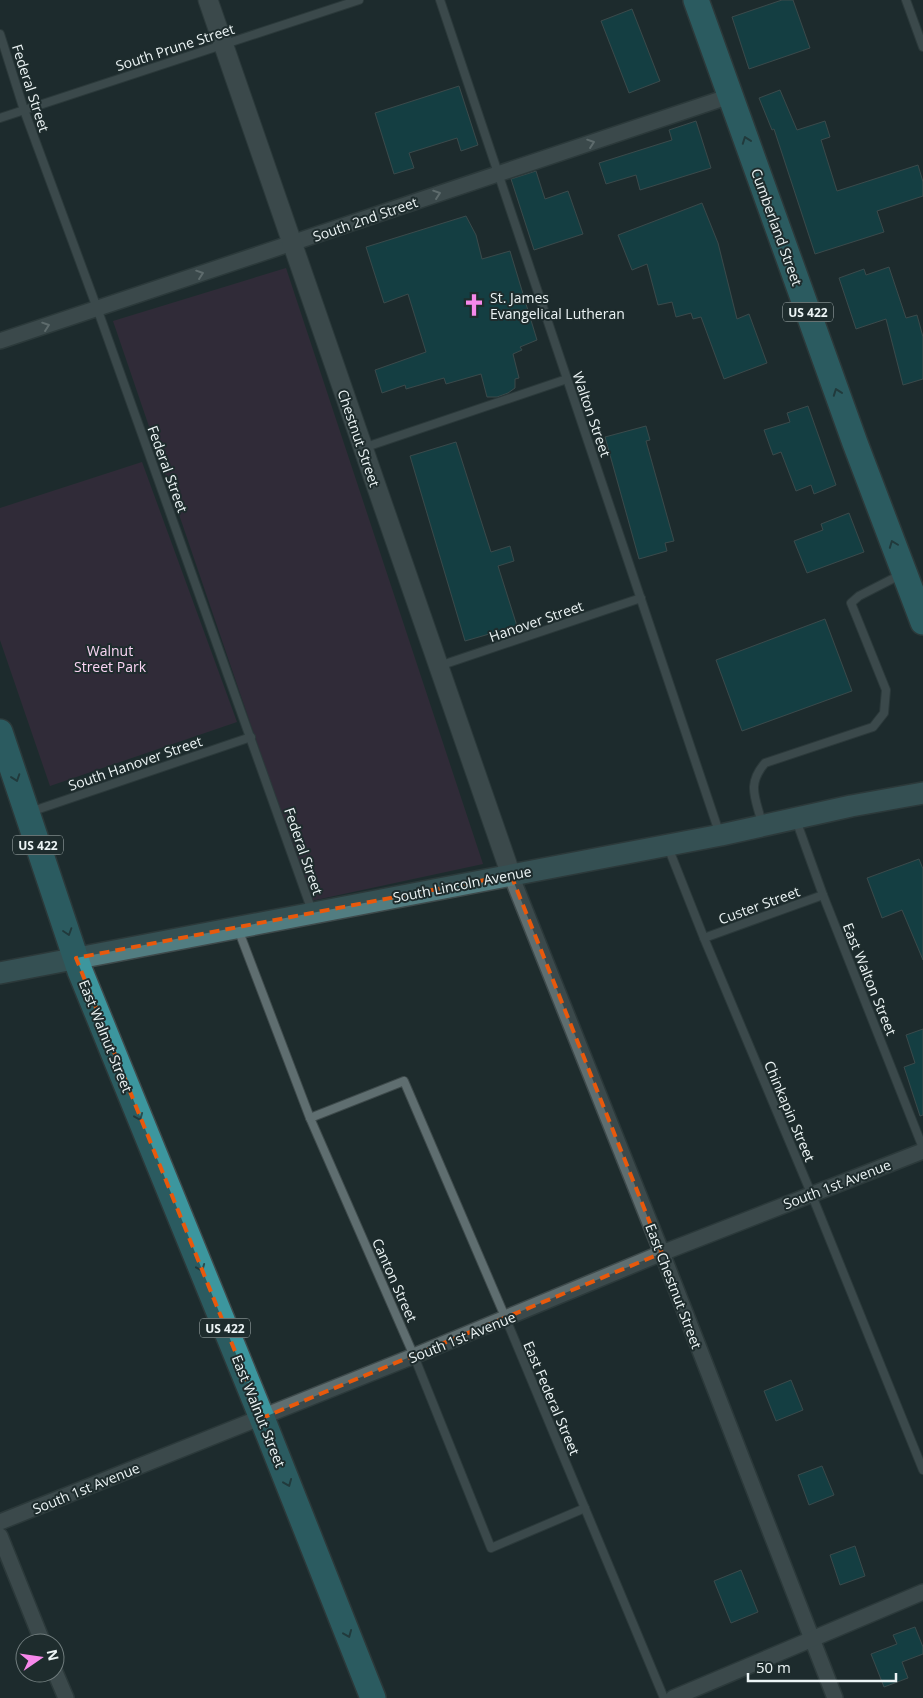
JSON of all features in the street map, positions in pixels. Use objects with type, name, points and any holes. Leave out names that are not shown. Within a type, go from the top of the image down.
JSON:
[{"type":"highway","name":"Cumberland Street","points":[[696,0],[855,443],[923,622]]},
{"type":"highway","name":"US 422","points":[[0,732],[76,958]]},
{"type":"highway","name":"East Walnut Street","points":[[76,958],[373,1698]]},
{"type":"main road","name":"South Lincoln Avenue","points":[[0,973],[720,835],[851,806],[923,793]]},
{"type":"street","name":"Chestnut Street","points":[[208,0],[511,875]]},
{"type":"street","name":"South 2nd Street","points":[[0,341],[730,96]]},
{"type":"street","name":"East Chestnut Street","points":[[511,875],[662,1253],[835,1698]]},
{"type":"street","name":"South 1st Avenue","points":[[0,1522],[506,1319],[662,1253],[923,1150]]},
{"type":"street","points":[[0,1536],[39,1633]]},
{"type":"street","points":[[673,1698],[923,1592]]},
{"type":"street","points":[[60,1683],[66,1698]]},
{"type":"lane","name":"South Prune Street","points":[[0,118],[359,0]]},
{"type":"lane","name":"Walton Street","points":[[440,0],[720,835]]},
{"type":"lane","points":[[906,0],[923,47]]},
{"type":"lane","name":"Federal Street","points":[[0,34],[24,110],[97,308],[313,913]]},
{"type":"lane","points":[[363,448],[567,379]]},
{"type":"lane","points":[[762,826],[753,786],[756,774],[765,763],[873,727],[884,713],[886,690],[851,603],[859,596],[904,573]]},
{"type":"lane","name":"Hanover Street","points":[[439,666],[641,598]]},
{"type":"lane","name":"South Hanover Street","points":[[28,813],[251,736]]},
{"type":"lane","name":"East Walton Street","points":[[795,819],[923,1150]]},
{"type":"lane","name":"Chinkapin Street","points":[[668,845],[704,938],[811,1193],[923,1470]]},
{"type":"lane","name":"Custer Street","points":[[704,938],[823,895]]},
{"type":"lane","name":"Canton Street","points":[[238,928],[310,1118],[414,1356],[491,1548],[585,1508]]},
{"type":"lane","name":"East Federal Street","points":[[310,1118],[404,1081],[506,1319],[664,1698]]},
{"type":"highlighted area","points":[[511,875],[662,1253],[262,1418],[76,958]]},
{"type":"green space","points":[[286,268],[483,864],[311,901],[113,321]]},
{"type":"green space","name":"Walnut Street Park","points":[[142,462],[237,722],[50,786],[0,640],[0,508]]},
{"type":"building","points":[[782,0],[793,0],[810,48],[749,69],[732,17]]},
{"type":"building","points":[[632,9],[660,81],[629,93],[601,21]]},
{"type":"building","points":[[459,86],[478,145],[461,151],[457,138],[409,153],[414,168],[394,174],[375,113]]},
{"type":"building","points":[[780,90],[797,130],[825,121],[830,137],[821,140],[837,191],[918,165],[923,182],[923,196],[877,211],[884,232],[815,254],[774,129],[772,130],[759,98]]},
{"type":"building","points":[[696,121],[711,168],[640,190],[636,175],[606,184],[599,163],[672,140],[669,130]]},
{"type":"building","points":[[536,171],[545,199],[568,191],[583,234],[534,250],[511,179]]},
{"type":"building","points":[[702,203],[718,243],[737,319],[749,314],[767,363],[724,379],[701,317],[693,319],[691,313],[676,317],[672,302],[658,305],[647,264],[632,270],[618,235]]},
{"type":"building","name":"St. James Evangelical Lutheran","points":[[466,216],[476,235],[482,259],[510,251],[537,340],[520,347],[522,350],[513,354],[519,378],[515,379],[515,388],[497,397],[487,397],[481,374],[446,384],[444,378],[406,389],[405,385],[382,393],[375,370],[426,352],[408,294],[384,303],[366,247]]},
{"type":"building","points":[[889,267],[906,318],[917,315],[923,337],[923,379],[903,385],[886,319],[856,329],[839,278],[864,269],[866,275]]},
{"type":"building","points":[[808,406],[836,485],[814,494],[811,485],[796,491],[781,452],[773,455],[764,430],[790,422],[787,413]]},
{"type":"building","points":[[646,426],[650,440],[646,441],[674,541],[665,543],[667,551],[639,559],[605,437]]},
{"type":"building","points":[[456,442],[491,552],[510,546],[514,561],[498,566],[517,626],[465,641],[410,456]]},
{"type":"building","points":[[849,513],[864,552],[807,573],[794,541],[823,530],[821,524]]},
{"type":"building","points":[[825,619],[852,691],[742,731],[716,660]]},
{"type":"building","points":[[919,859],[923,869],[923,960],[902,910],[882,918],[867,878]]},
{"type":"building","points":[[923,1029],[923,1115],[920,1116],[904,1067],[915,1063],[906,1035]]},
{"type":"building","points":[[791,1380],[803,1410],[776,1421],[764,1391]]},
{"type":"building","points":[[822,1466],[834,1495],[809,1505],[798,1475]]},
{"type":"building","points":[[855,1546],[865,1576],[840,1585],[830,1555]]},
{"type":"building","points":[[741,1570],[758,1612],[731,1623],[714,1581]]},
{"type":"building","points":[[915,1627],[923,1647],[923,1654],[902,1662],[908,1678],[884,1687],[871,1654],[897,1644],[893,1635]]},
{"type":"place","name":"St. James Evangelical Lutheran","points":[[474,305]]}]
